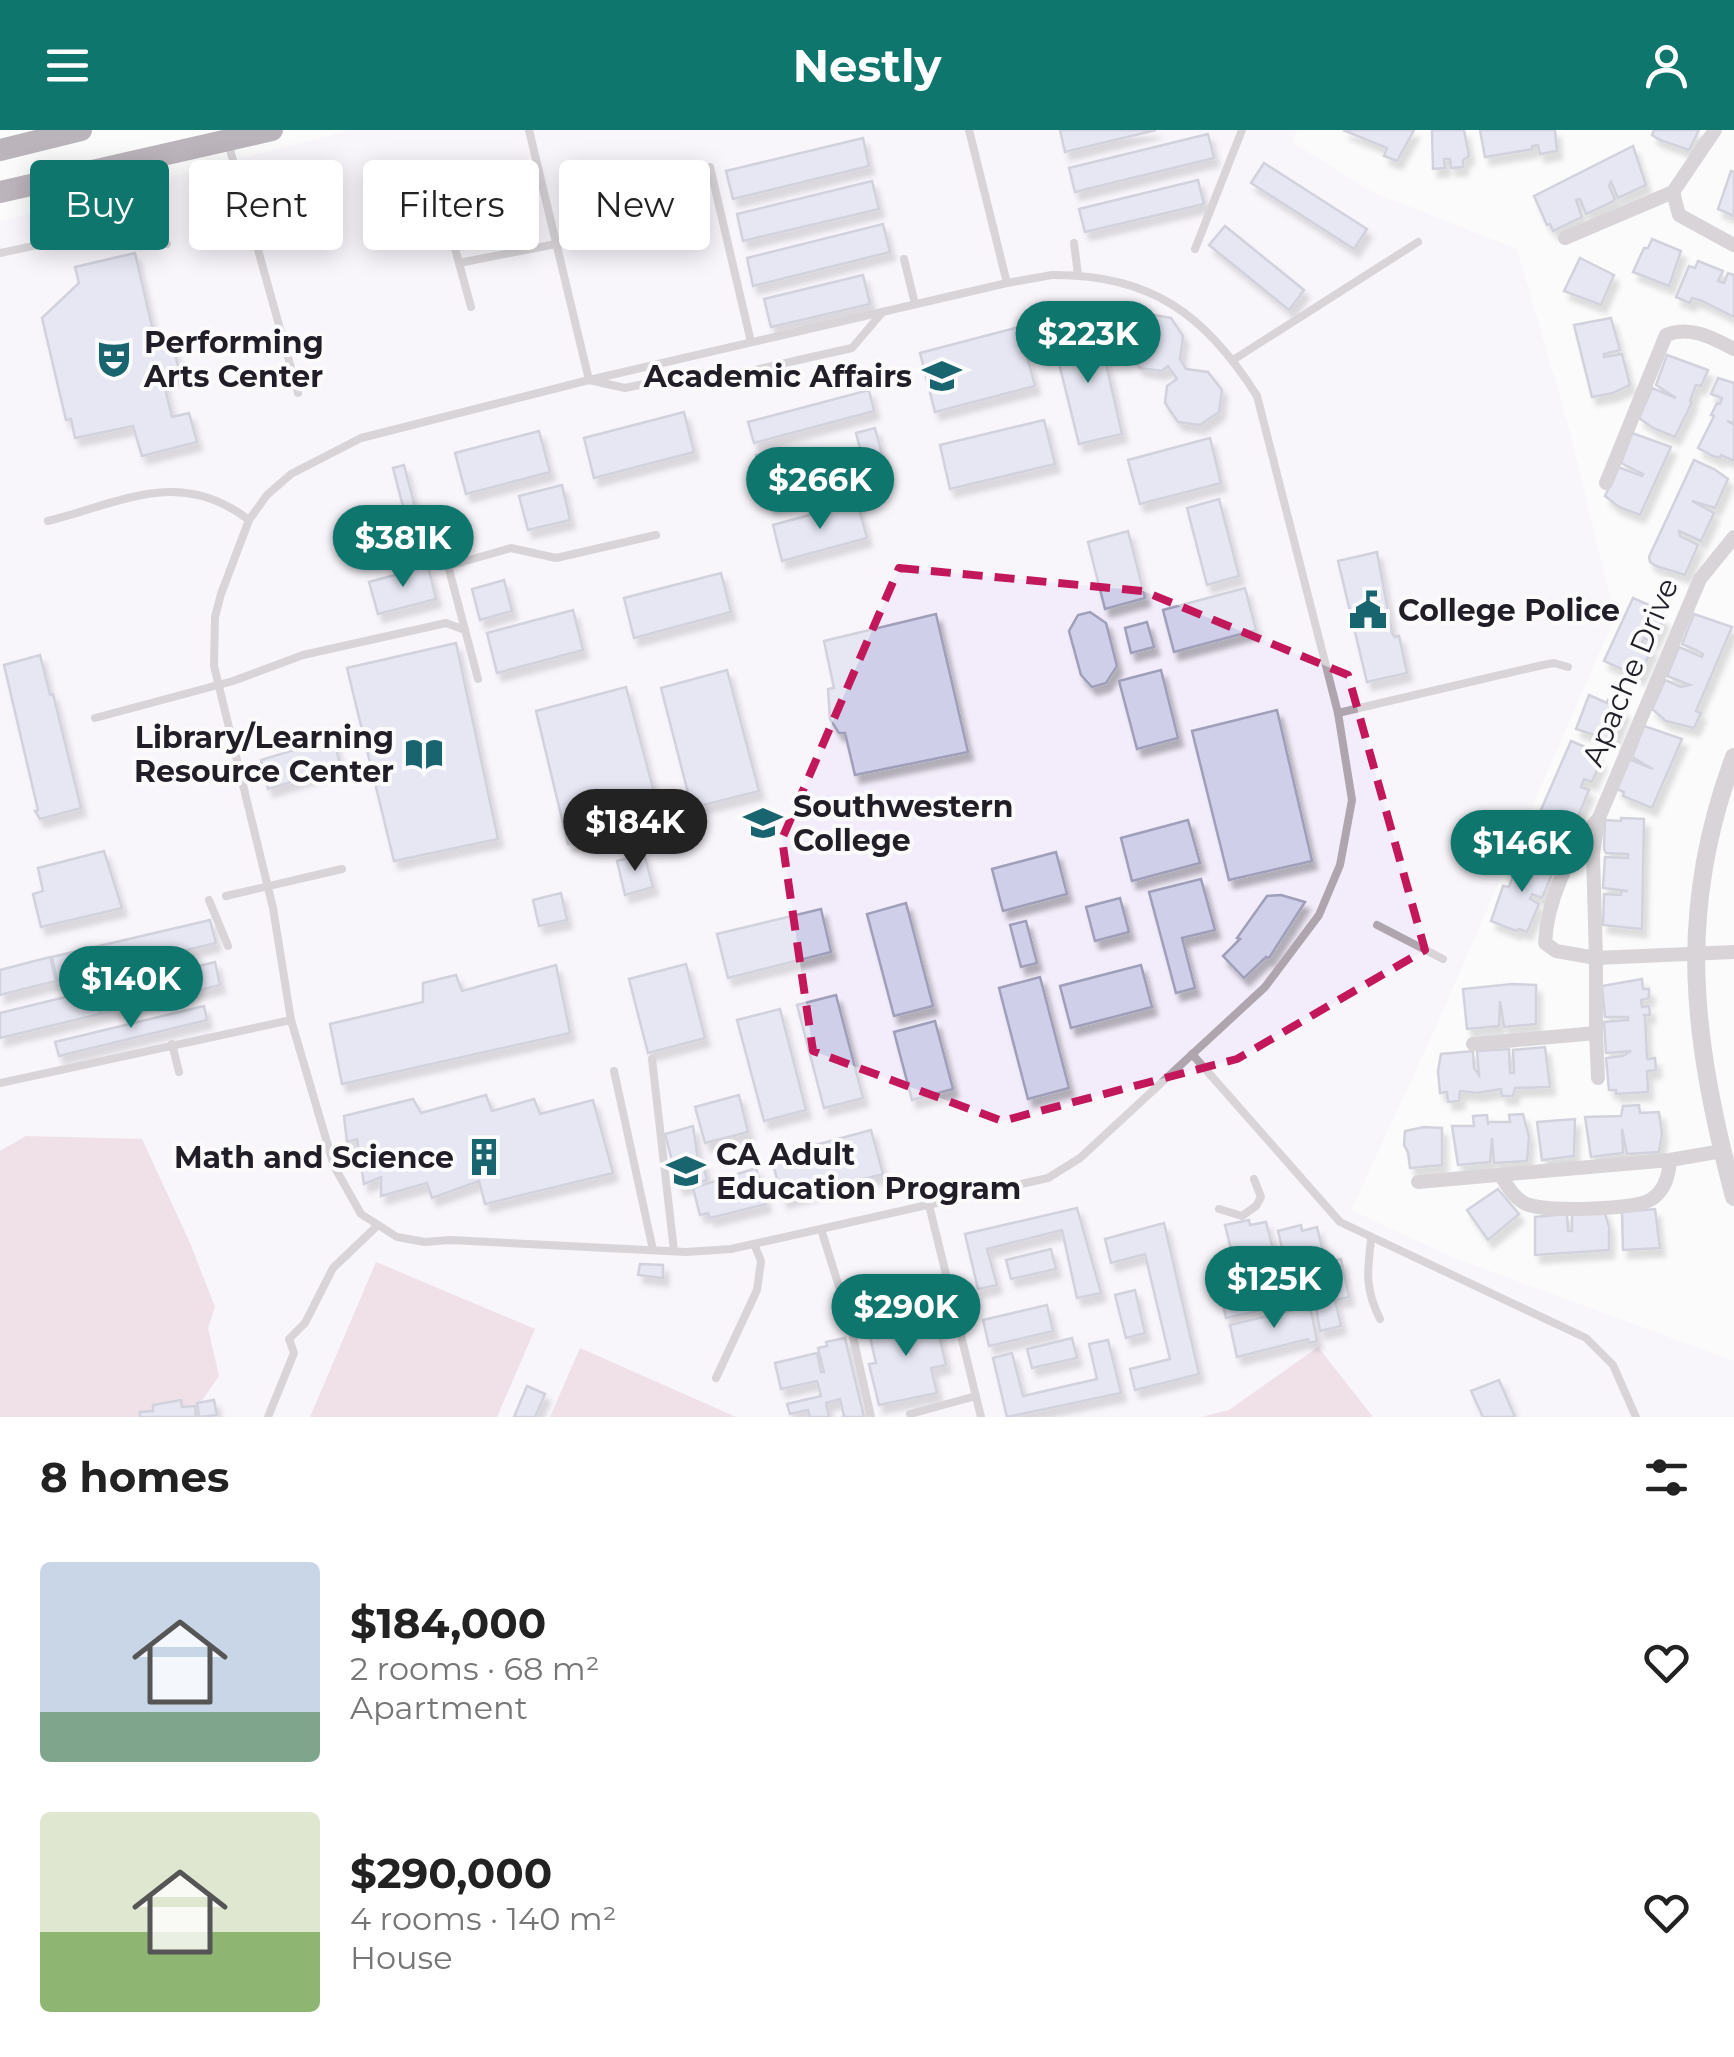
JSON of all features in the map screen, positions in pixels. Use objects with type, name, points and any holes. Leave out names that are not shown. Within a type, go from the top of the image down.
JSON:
[{"type":"main road","points":[[12,141],[82,130]]},
{"type":"main road","points":[[0,192],[272,130]]},
{"type":"street","points":[[1565,238],[1673,192],[1715,130]]},
{"type":"street","points":[[1673,192],[1679,215],[1734,245]]},
{"type":"street","points":[[1606,482],[1666,335],[1678,330],[1693,332],[1734,349]]},
{"type":"street","name":"Apache Drive","points":[[1598,1078],[1593,854],[1598,820],[1700,579],[1734,537]]},
{"type":"street","points":[[1734,758],[1702,866],[1694,954],[1699,1032],[1734,1197]]},
{"type":"street","points":[[1598,820],[1581,839],[1546,918],[1545,943],[1556,951],[1596,958],[1734,952]]},
{"type":"street","points":[[1473,1044],[1596,1033]]},
{"type":"street","points":[[1418,1182],[1670,1160],[1722,1151]]},
{"type":"street","points":[[1501,1176],[1514,1195],[1542,1208],[1634,1205],[1649,1200],[1666,1183],[1670,1160]]},
{"type":"lane","points":[[530,130],[589,380]]},
{"type":"lane","points":[[970,130],[1007,283]]},
{"type":"lane","points":[[1195,249],[1242,130]]},
{"type":"lane","points":[[228,142],[298,393]]},
{"type":"lane","points":[[710,167],[751,342]]},
{"type":"lane","points":[[1233,360],[1418,242]]},
{"type":"lane","points":[[1074,243],[1078,275]]},
{"type":"lane","points":[[459,263],[556,244]]},
{"type":"lane","points":[[0,253],[30,246]]},
{"type":"lane","points":[[455,250],[471,306]]},
{"type":"lane","points":[[904,259],[915,304]]},
{"type":"lane","points":[[1078,275],[1129,283],[1175,304],[1207,328],[1257,396],[1338,713],[1352,800],[1340,865],[1330,891],[1319,914],[1266,987],[1080,1158],[1048,1178],[731,1249],[674,1251],[425,1242],[397,1238],[376,1226],[354,1204],[334,1166],[291,1020],[268,886],[214,666],[216,617],[228,571],[248,520],[267,495],[291,474],[362,438],[589,380],[1007,283],[1078,275]]},
{"type":"lane","points":[[589,380],[625,388],[696,373],[740,373],[852,348],[884,312]]},
{"type":"lane","points":[[48,521],[170,490],[196,492],[228,504],[248,520]]},
{"type":"lane","points":[[436,524],[478,679]]},
{"type":"lane","points":[[448,566],[511,548],[556,558],[656,535]]},
{"type":"lane","points":[[95,718],[218,684],[302,655],[446,623],[465,630]]},
{"type":"lane","points":[[1338,713],[1543,665],[1568,666]]},
{"type":"lane","points":[[226,896],[342,869]]},
{"type":"lane","points":[[210,900],[228,946]]},
{"type":"lane","points":[[1377,925],[1443,959]]},
{"type":"lane","points":[[0,1083],[291,1020]]},
{"type":"lane","points":[[172,1044],[179,1072]]},
{"type":"lane","points":[[1192,1054],[1340,1222],[1371,1240],[1586,1338],[1613,1365],[1636,1417]]},
{"type":"lane","points":[[652,1060],[674,1251]]},
{"type":"lane","points":[[614,1071],[653,1250]]},
{"type":"lane","points":[[1219,1209],[1242,1216],[1256,1206],[1261,1197],[1254,1178]]},
{"type":"lane","points":[[930,1204],[981,1417]]},
{"type":"lane","points":[[268,1417],[294,1353],[289,1339],[306,1323],[334,1268],[376,1226]]},
{"type":"lane","points":[[821,1229],[850,1319],[870,1417]]},
{"type":"lane","points":[[1371,1240],[1368,1296],[1380,1319]]},
{"type":"lane","points":[[716,1378],[757,1290],[761,1261],[754,1244]]},
{"type":"lane","points":[[910,1414],[976,1396]]},
{"type":"highlighted area","points":[[899,568],[1143,591],[1348,675],[1425,950],[1237,1059],[1002,1121],[813,1051],[782,839]]},
{"type":"shaded area","name":"Southwestern College","points":[[352,130],[1297,130],[1292,142],[1372,192],[1517,249],[1569,428],[1615,617],[1435,1029],[1351,1210],[1452,1257],[1734,1361],[1734,1417],[0,1417],[0,221],[30,213],[30,250],[169,250],[169,177],[189,172],[189,250],[343,250],[343,160],[236,160]]},
{"type":"shaded area","points":[[26,1136],[142,1139],[215,1307],[208,1328],[219,1376],[198,1406],[166,1417],[0,1417],[0,1151]]},
{"type":"shaded area","points":[[376,1262],[535,1329],[497,1417],[310,1417]]},
{"type":"shaded area","points":[[1318,1347],[1373,1417],[1201,1417],[1229,1410]]},
{"type":"shaded area","points":[[580,1348],[736,1417],[550,1417]]},
{"type":"building","points":[[1060,130],[1156,130],[1065,152]]},
{"type":"building","points":[[1343,130],[1414,130],[1397,161],[1384,156],[1387,148]]},
{"type":"building","points":[[1432,130],[1464,130],[1469,156],[1463,160],[1463,167],[1451,168],[1450,159],[1444,159],[1445,168],[1433,169]]},
{"type":"building","points":[[1480,130],[1555,130],[1557,151],[1540,154],[1538,145],[1485,157]]},
{"type":"building","points":[[1654,130],[1699,130],[1689,150],[1660,140],[1652,135]]},
{"type":"building","points":[[1208,134],[1214,158],[1075,192],[1069,168]]},
{"type":"building","points":[[863,138],[869,166],[733,199],[726,171]]},
{"type":"building","points":[[1633,146],[1646,185],[1618,198],[1611,182],[1615,199],[1612,202],[1586,214],[1580,199],[1576,200],[1582,217],[1553,231],[1547,225],[1534,196]]},
{"type":"building","points":[[1264,163],[1367,229],[1354,249],[1251,183]]},
{"type":"building","points":[[1731,171],[1734,172],[1734,216],[1718,209]]},
{"type":"building","points":[[1198,180],[1204,204],[1085,232],[1079,209]]},
{"type":"building","points":[[872,181],[879,209],[743,241],[737,214]]},
{"type":"building","points":[[883,224],[890,252],[753,286],[747,258]]},
{"type":"building","points":[[1225,226],[1304,290],[1289,310],[1209,245]]},
{"type":"building","points":[[1652,239],[1681,251],[1669,286],[1633,272]]},
{"type":"building","name":"Performing Arts Center","points":[[135,253],[156,344],[171,339],[180,374],[163,380],[172,417],[189,413],[197,442],[142,456],[133,426],[75,438],[71,419],[66,420],[42,318],[79,283],[75,267]]},
{"type":"building","points":[[1580,258],[1614,275],[1601,305],[1564,291]]},
{"type":"building","points":[[1698,261],[1723,271],[1718,281],[1724,283],[1728,273],[1734,275],[1734,317],[1702,301],[1692,298],[1690,303],[1676,297],[1689,266],[1695,268]]},
{"type":"building","points":[[863,275],[870,304],[771,327],[764,299]]},
{"type":"building","points":[[1148,314],[1171,318],[1183,336],[1180,359],[1186,369],[1208,372],[1222,390],[1219,412],[1200,425],[1178,422],[1165,403],[1167,386],[1177,379],[1168,366],[1162,371],[1140,368],[1127,349],[1130,327]]},
{"type":"building","points":[[1611,318],[1620,350],[1604,357],[1622,354],[1630,385],[1592,397],[1574,325]]},
{"type":"building","points":[[1019,327],[1035,386],[935,412],[920,353]]},
{"type":"building","points":[[1098,329],[1122,434],[1079,444],[1053,339]]},
{"type":"building","points":[[1667,355],[1708,370],[1701,386],[1696,385],[1675,437],[1639,418],[1652,388],[1676,398],[1656,385]]},
{"type":"building","points":[[1718,378],[1734,383],[1734,423],[1727,421],[1734,425],[1734,461],[1698,448],[1722,398],[1711,394]]},
{"type":"building","points":[[869,390],[874,411],[754,443],[748,422]]},
{"type":"building","points":[[684,412],[694,452],[594,478],[584,438]]},
{"type":"building","points":[[1044,420],[1055,464],[950,489],[940,445]]},
{"type":"building","points":[[875,428],[888,478],[869,483],[856,433]]},
{"type":"building","points":[[539,431],[550,472],[466,494],[455,453]]},
{"type":"building","points":[[1632,433],[1671,447],[1640,515],[1605,496],[1618,467],[1643,474],[1621,463]]},
{"type":"building","points":[[1210,438],[1221,483],[1140,504],[1128,460]]},
{"type":"building","points":[[775,450],[789,502],[770,507],[756,455]]},
{"type":"building","points":[[844,452],[853,485],[804,498],[796,465]]},
{"type":"building","points":[[1694,460],[1728,479],[1715,508],[1692,501],[1714,513],[1701,541],[1679,531],[1680,536],[1698,545],[1685,575],[1656,566],[1649,557]]},
{"type":"building","points":[[404,465],[421,530],[410,533],[393,468]]},
{"type":"building","points":[[562,485],[570,520],[528,530],[519,496]]},
{"type":"building","points":[[1219,499],[1239,576],[1207,585],[1187,508]]},
{"type":"building","points":[[857,502],[867,538],[782,561],[773,525]]},
{"type":"building","points":[[1128,531],[1145,598],[1105,609],[1088,542]]},
{"type":"building","name":"College Police","points":[[1377,552],[1392,633],[1399,636],[1407,673],[1367,682],[1338,561]]},
{"type":"building","points":[[428,566],[436,599],[378,614],[369,582]]},
{"type":"building","points":[[721,573],[731,612],[634,638],[624,598]]},
{"type":"building","points":[[504,580],[512,611],[480,620],[472,589]]},
{"type":"building","points":[[1245,588],[1256,630],[1174,652],[1163,610]]},
{"type":"building","points":[[1633,598],[1658,609],[1656,615],[1664,619],[1653,642],[1644,638],[1642,643],[1652,648],[1639,677],[1604,661]]},
{"type":"building","points":[[573,610],[583,650],[497,673],[487,633]]},
{"type":"building","points":[[1090,612],[1106,623],[1117,666],[1106,683],[1092,687],[1081,675],[1069,631],[1078,615]]},
{"type":"building","points":[[936,614],[968,752],[855,775],[845,733],[839,733],[830,719],[828,689],[834,688],[824,641]]},
{"type":"building","points":[[1694,614],[1732,627],[1696,711],[1701,713],[1694,728],[1666,721],[1652,709],[1665,680],[1681,687],[1690,685],[1667,676],[1679,647],[1702,657],[1703,654],[1682,644]]},
{"type":"building","points":[[1147,622],[1154,647],[1131,653],[1125,628]]},
{"type":"building","name":"Library/Learning Resource Center","points":[[456,643],[498,839],[394,861],[347,668]]},
{"type":"building","points":[[40,655],[81,808],[40,819],[35,811],[38,810],[4,665]]},
{"type":"building","points":[[727,670],[759,791],[692,808],[661,688]]},
{"type":"building","points":[[1161,670],[1178,738],[1137,749],[1119,681]]},
{"type":"building","points":[[626,687],[662,822],[568,844],[536,711]]},
{"type":"building","points":[[1589,695],[1607,703],[1608,700],[1624,711],[1613,741],[1576,729]]},
{"type":"building","points":[[1277,710],[1312,861],[1229,880],[1192,731]]},
{"type":"building","points":[[1644,726],[1682,739],[1652,808],[1623,796],[1624,792],[1617,789],[1629,759],[1653,769],[1632,757]]},
{"type":"building","points":[[333,738],[341,767],[268,789],[261,760]]},
{"type":"building","points":[[1571,741],[1597,752],[1594,758],[1601,761],[1592,782],[1584,779],[1581,787],[1589,790],[1577,819],[1566,814],[1564,819],[1576,824],[1563,854],[1527,842]]},
{"type":"building","points":[[1644,819],[1642,929],[1603,925],[1604,894],[1621,895],[1621,891],[1628,891],[1603,888],[1605,857],[1628,858],[1628,854],[1606,853],[1604,849],[1605,820]]},
{"type":"building","points":[[1188,820],[1200,863],[1132,881],[1121,838]]},
{"type":"building","points":[[104,851],[122,908],[41,927],[33,894],[43,891],[38,868]]},
{"type":"building","points":[[1056,852],[1067,894],[1003,911],[992,869]]},
{"type":"building","points":[[644,854],[653,887],[625,895],[617,861]]},
{"type":"building","points":[[1521,854],[1547,865],[1544,871],[1552,874],[1542,898],[1532,894],[1530,899],[1539,904],[1527,932],[1491,921],[1503,886],[1509,887]]},
{"type":"building","points":[[1201,879],[1215,930],[1182,938],[1195,988],[1176,993],[1149,892]]},
{"type":"building","points":[[561,893],[567,920],[539,926],[533,900]]},
{"type":"building","points":[[1281,895],[1305,902],[1269,958],[1244,978],[1223,956],[1240,939],[1237,938],[1267,896]]},
{"type":"building","points":[[1120,898],[1129,932],[1095,941],[1086,907]]},
{"type":"building","points":[[906,903],[933,1006],[894,1016],[867,914]]},
{"type":"building","points":[[821,909],[831,952],[728,978],[717,934]]},
{"type":"building","points":[[210,920],[216,943],[57,981],[52,957]]},
{"type":"building","points":[[1026,921],[1037,963],[1021,967],[1010,925]]},
{"type":"building","points":[[50,957],[56,981],[0,995],[0,970]]},
{"type":"building","points":[[215,962],[220,985],[101,1014],[95,991]]},
{"type":"building","points":[[686,964],[705,1038],[648,1053],[629,979]]},
{"type":"building","name":"Math and Science","points":[[556,965],[570,1033],[342,1084],[330,1024],[423,1002],[423,983],[456,975],[462,991]]},
{"type":"building","points":[[1141,965],[1152,1007],[1071,1028],[1060,986]]},
{"type":"building","points":[[1040,977],[1069,1088],[1028,1099],[999,988]]},
{"type":"building","points":[[1642,979],[1643,989],[1649,989],[1649,998],[1641,1000],[1642,1007],[1649,1006],[1650,1015],[1643,1015],[1647,1059],[1655,1058],[1656,1070],[1647,1071],[1648,1092],[1616,1094],[1616,1090],[1609,1090],[1606,1058],[1631,1051],[1606,1053],[1604,1022],[1628,1017],[1605,1017],[1602,986]]},
{"type":"building","points":[[1536,985],[1536,1024],[1504,1027],[1500,1001],[1499,1026],[1467,1029],[1463,989]]},
{"type":"building","points":[[94,990],[100,1014],[0,1038],[0,1013]]},
{"type":"building","points":[[836,995],[863,1098],[824,1108],[797,1005]]},
{"type":"building","points":[[204,1006],[207,1020],[59,1056],[55,1042]]},
{"type":"building","points":[[780,1009],[806,1110],[764,1121],[737,1020]]},
{"type":"building","points":[[935,1021],[953,1089],[912,1100],[894,1032]]},
{"type":"building","points":[[1545,1047],[1550,1087],[1515,1088],[1513,1096],[1502,1096],[1501,1089],[1460,1091],[1459,1101],[1448,1102],[1447,1092],[1440,1093],[1441,1054],[1473,1051],[1474,1068],[1479,1075],[1477,1051],[1509,1049],[1510,1073],[1514,1073],[1513,1050]]},
{"type":"building","name":"Math and Science","points":[[486,1095],[492,1111],[534,1099],[540,1114],[593,1100],[613,1173],[485,1204],[479,1181],[432,1198],[427,1183],[381,1196],[381,1177],[364,1184],[357,1139],[347,1142],[344,1116],[413,1099],[421,1113]]},
{"type":"building","points":[[739,1095],[748,1132],[705,1143],[695,1107]]},
{"type":"building","points":[[1639,1105],[1640,1113],[1659,1112],[1659,1152],[1627,1154],[1622,1129],[1623,1153],[1591,1157],[1585,1117],[1621,1116],[1623,1106]]},
{"type":"building","points":[[1523,1114],[1529,1137],[1527,1161],[1494,1163],[1492,1138],[1490,1162],[1458,1165],[1452,1126],[1474,1126],[1473,1116],[1487,1115],[1488,1125],[1510,1122],[1509,1115]]},
{"type":"building","points":[[1575,1119],[1574,1156],[1542,1160],[1537,1122]]},
{"type":"building","points":[[693,1126],[698,1160],[702,1160],[707,1180],[679,1187],[665,1134]]},
{"type":"building","points":[[1442,1128],[1442,1165],[1410,1168],[1405,1131]]},
{"type":"building","points":[[871,1130],[883,1174],[783,1200],[771,1157]]},
{"type":"building","points":[[756,1168],[766,1204],[710,1218],[708,1213],[700,1215],[693,1188]]},
{"type":"building","points":[[1498,1189],[1519,1214],[1488,1240],[1467,1210]]},
{"type":"building","points":[[1077,1208],[1101,1293],[1077,1298],[1062,1230],[987,1249],[997,1285],[978,1289],[965,1234]]},
{"type":"building","points":[[1655,1209],[1660,1248],[1623,1250],[1622,1212]]},
{"type":"building","points":[[1604,1210],[1609,1250],[1535,1255],[1535,1217],[1567,1214],[1568,1231],[1572,1231],[1572,1213]]},
{"type":"building","points":[[1249,1220],[1250,1225],[1266,1222],[1274,1253],[1250,1259],[1249,1253],[1233,1257],[1225,1225]]},
{"type":"building","points":[[1164,1223],[1199,1374],[1135,1390],[1130,1369],[1170,1359],[1145,1254],[1111,1263],[1105,1239]]},
{"type":"building","points":[[1301,1225],[1302,1231],[1317,1227],[1325,1260],[1303,1265],[1302,1259],[1286,1264],[1278,1231]]},
{"type":"building","points":[[1051,1249],[1056,1269],[1011,1279],[1006,1260]]},
{"type":"building","points":[[1341,1259],[1349,1297],[1335,1300],[1341,1326],[1320,1331],[1309,1267]]},
{"type":"building","points":[[1246,1263],[1258,1311],[1226,1318],[1215,1270]]},
{"type":"building","points":[[640,1264],[663,1265],[663,1278],[638,1275]]},
{"type":"building","points":[[1267,1264],[1269,1270],[1278,1267],[1280,1273],[1289,1270],[1296,1302],[1280,1306],[1278,1299],[1258,1299],[1250,1268]]},
{"type":"building","points":[[1135,1290],[1145,1333],[1126,1338],[1115,1295]]},
{"type":"building","points":[[1047,1305],[1053,1331],[989,1346],[983,1320]]},
{"type":"building","points":[[1310,1306],[1317,1341],[1309,1343],[1308,1339],[1237,1357],[1230,1325]]},
{"type":"building","points":[[934,1314],[946,1365],[931,1368],[937,1393],[879,1405],[869,1364],[876,1363],[870,1337],[875,1326]]},
{"type":"building","points":[[845,1338],[864,1417],[842,1417],[840,1399],[826,1403],[829,1417],[810,1417],[808,1410],[790,1414],[787,1404],[821,1396],[817,1381],[781,1389],[775,1363],[817,1353],[824,1372],[818,1348]]},
{"type":"building","points":[[1072,1338],[1077,1358],[1032,1368],[1027,1349]]},
{"type":"building","points":[[1108,1340],[1121,1393],[1007,1417],[993,1358],[1012,1353],[1023,1396],[1097,1379],[1089,1344]]},
{"type":"building","points":[[1499,1380],[1515,1417],[1483,1417],[1471,1391]]},
{"type":"building","points":[[527,1386],[545,1394],[535,1417],[514,1417]]},
{"type":"building","points":[[181,1400],[182,1407],[195,1406],[196,1417],[140,1417],[140,1412],[153,1411],[153,1405]]},
{"type":"building","points":[[214,1400],[217,1415],[199,1417],[197,1403]]},
{"type":"place","name":"Performing Arts Center","points":[[114,359]]},
{"type":"place","name":"Academic Affairs","points":[[942,376]]},
{"type":"place","name":"College Police","points":[[1368,610]]},
{"type":"place","name":"Library/Learning Resource Center","points":[[424,754]]},
{"type":"place","name":"Southwestern College","points":[[763,823]]},
{"type":"place","name":"Math and Science","points":[[484,1157]]},
{"type":"place","name":"CA Adult Education Program","points":[[686,1171]]}]
